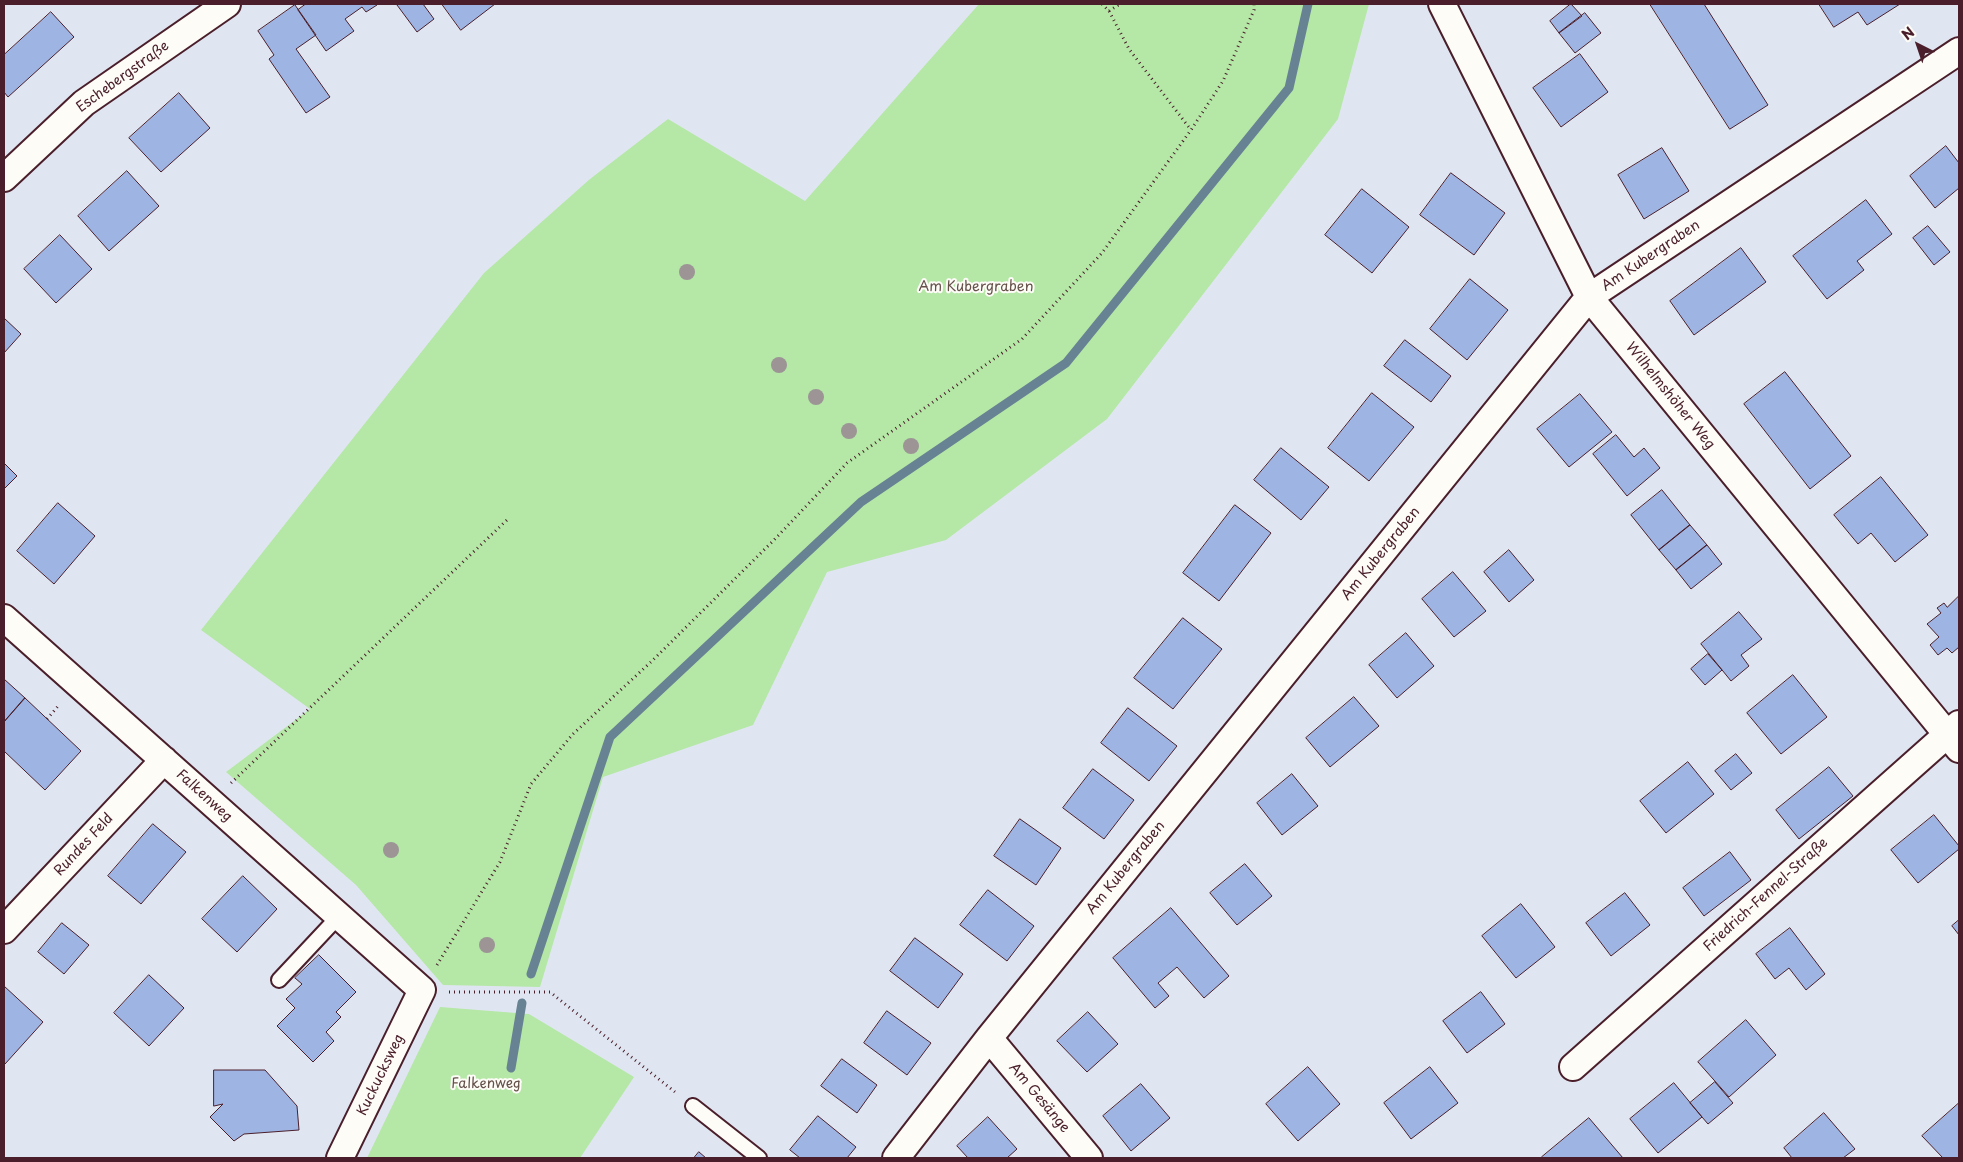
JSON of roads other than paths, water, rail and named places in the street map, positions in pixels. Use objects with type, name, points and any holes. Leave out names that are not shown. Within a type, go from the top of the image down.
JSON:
[{"type":"street","name":"Eschebergstraße","points":[[4,178],[84,103],[227,4]]},
{"type":"street","name":"Wilhelmshöher Weg","points":[[1442,4],[1589,297],[1955,736]]},
{"type":"street","name":"Am Kubergraben","points":[[896,1158],[989,1038],[1589,297],[1959,50]]},
{"type":"street","name":"Falkenweg","points":[[4,618],[422,990]]},
{"type":"street","name":"Friedrich-Fennel-Straße","points":[[1573,1067],[1955,736]]},
{"type":"street","name":"Rundes Feld","points":[[4,930],[164,760]]},
{"type":"street","name":"Kuckucksweg","points":[[340,1158],[422,990]]},
{"type":"street","name":"Am Gesänge","points":[[989,1038],[1088,1158]]},
{"type":"lane","points":[[279,980],[339,916]]},
{"type":"lane","points":[[693,1106],[759,1158]]},
{"type":"waterway","points":[[531,974],[610,737],[861,502],[1066,363],[1289,88],[1308,4]]},
{"type":"waterway","points":[[511,1068],[522,1003]]}]
